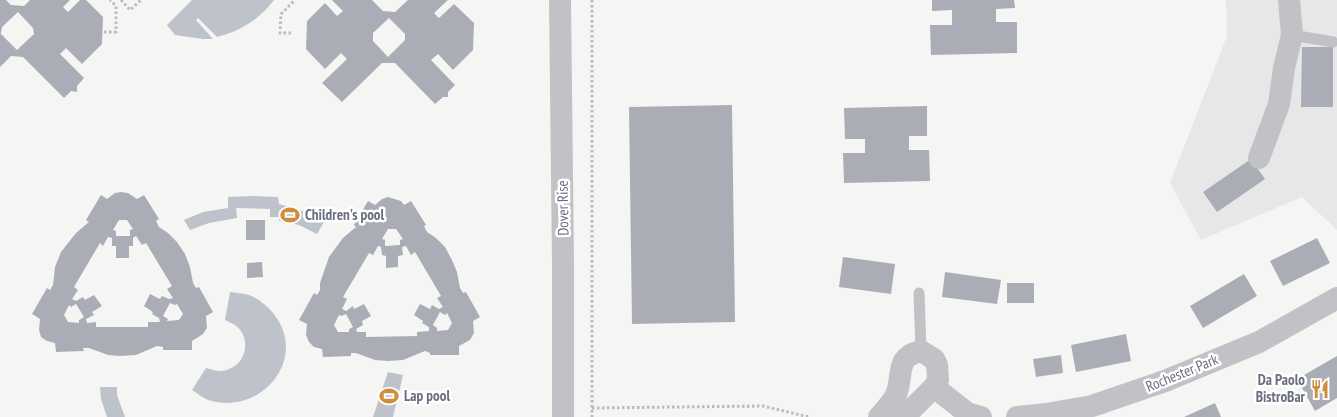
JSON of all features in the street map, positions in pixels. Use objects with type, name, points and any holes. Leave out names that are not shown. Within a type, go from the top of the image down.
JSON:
[{"type":"street","name":"Dover Rise","points":[[560,0],[564,264],[563,417]]},
{"type":"street","points":[[1259,158],[1279,104],[1284,68],[1292,35],[1289,0]]},
{"type":"street","name":"Rochester Park","points":[[1016,417],[1092,406],[1165,381],[1259,342],[1337,298]]},
{"type":"street","points":[[879,417],[897,393],[903,361],[912,353],[921,351],[934,359],[937,364],[938,380],[934,388],[904,417]]},
{"type":"street","points":[[934,388],[967,413],[981,417]]},
{"type":"lane","points":[[1292,35],[1333,42]]},
{"type":"lane","points":[[919,293],[921,351]]},
{"type":"path","points":[[104,32],[116,32],[116,6],[110,0]]},
{"type":"path","points":[[121,0],[130,10],[141,0]]},
{"type":"path","points":[[291,33],[280,33],[281,14],[295,0]]},
{"type":"path","points":[[592,0],[592,417]]},
{"type":"path","points":[[592,408],[762,406],[809,417]]},
{"type":"shaded area","points":[[192,0],[274,0],[249,23],[217,37],[198,18],[196,20],[213,39],[203,39],[175,35],[167,25]]},
{"type":"shaded area","points":[[1226,0],[1337,0],[1337,230],[1302,197],[1201,240],[1170,183],[1227,36]]},
{"type":"shaded area","name":"Children's pool","points":[[228,197],[278,197],[279,204],[303,211],[324,222],[317,234],[299,225],[279,221],[279,217],[270,217],[270,209],[236,208],[237,218],[209,223],[190,230],[184,220],[203,212],[228,208]]},
{"type":"shaded area","points":[[230,292],[249,295],[273,313],[283,330],[286,348],[283,365],[274,380],[262,392],[246,400],[228,403],[208,400],[192,390],[206,368],[223,371],[235,366],[243,356],[245,343],[241,331],[225,320]]},
{"type":"shaded area","name":"Lap pool","points":[[388,372],[403,375],[393,417],[373,417]]},
{"type":"shaded area","points":[[100,387],[117,387],[117,395],[125,417],[107,417],[101,399]]},
{"type":"building","points":[[0,0],[6,0],[11,5],[24,6],[30,0],[70,0],[63,7],[68,12],[80,0],[86,0],[103,17],[102,44],[82,64],[66,48],[60,54],[84,78],[77,86],[77,92],[71,91],[64,98],[23,57],[11,56],[0,67],[0,33]],"holes":[[[18,12],[33,28],[34,34],[17,50],[0,33],[2,27]]]},
{"type":"building","points":[[332,0],[372,0],[383,11],[395,12],[408,0],[448,0],[434,13],[439,18],[454,4],[474,23],[473,50],[453,70],[438,54],[431,60],[455,85],[448,92],[448,97],[443,97],[435,104],[395,63],[382,63],[342,102],[322,83],[347,59],[341,53],[325,69],[306,49],[307,21],[325,3],[337,16],[343,11]],"holes":[[[389,18],[405,34],[405,40],[388,57],[373,41],[373,33]]]},
{"type":"building","points":[[932,0],[1014,0],[1015,8],[996,9],[996,22],[1017,22],[1017,53],[931,55],[930,25],[952,25],[952,10],[932,11]]},
{"type":"building","points":[[1302,47],[1333,47],[1333,107],[1301,107]]},
{"type":"building","points":[[732,105],[735,322],[632,324],[629,107]]},
{"type":"building","points":[[927,106],[927,136],[909,136],[909,150],[929,150],[930,181],[844,183],[843,153],[865,153],[865,139],[845,139],[844,108]]},
{"type":"building","points":[[1251,159],[1265,179],[1217,212],[1203,192]]},
{"type":"building","points":[[115,193],[128,193],[137,199],[144,195],[159,219],[156,221],[159,227],[177,242],[185,254],[193,283],[196,288],[199,287],[213,312],[206,316],[207,328],[203,334],[192,341],[192,350],[163,350],[163,347],[157,346],[136,355],[120,356],[108,355],[89,348],[83,348],[84,351],[56,352],[55,343],[41,337],[39,330],[40,319],[32,314],[47,288],[50,290],[53,285],[55,267],[61,252],[76,233],[89,222],[86,220],[101,195],[107,199]],"holes":[[[119,220],[127,220],[133,229],[130,230],[130,236],[116,236],[116,231],[113,230]],[[136,236],[142,245],[146,243],[172,286],[167,289],[173,298],[169,299],[162,296],[160,299],[150,294],[144,306],[153,312],[152,314],[159,318],[160,322],[148,322],[148,327],[96,327],[96,322],[87,323],[86,319],[94,315],[92,312],[102,306],[94,295],[85,300],[83,297],[76,301],[72,299],[78,290],[74,287],[100,243],[103,246],[108,237],[112,238],[112,246],[116,246],[116,258],[129,258],[129,246],[133,246],[133,238]],[[170,303],[177,304],[183,314],[179,320],[167,321],[168,319],[163,316]],[[76,304],[84,317],[79,320],[79,323],[68,322],[64,315],[69,305],[71,307]]]},
{"type":"building","points":[[388,197],[401,201],[404,205],[411,201],[426,225],[424,226],[427,232],[445,247],[452,260],[457,272],[460,288],[463,293],[466,292],[480,317],[473,321],[474,333],[470,340],[459,346],[459,355],[430,355],[430,353],[425,351],[403,360],[388,361],[375,360],[356,353],[351,353],[351,356],[323,357],[322,349],[314,347],[309,342],[306,335],[307,324],[299,320],[314,293],[317,295],[320,290],[320,283],[329,257],[343,238],[356,227],[354,225],[368,201],[375,205]],"holes":[[[388,229],[396,229],[403,239],[400,240],[400,245],[385,246],[385,240],[382,239]],[[378,246],[381,247],[382,255],[386,256],[386,268],[398,267],[398,256],[403,255],[402,247],[406,246],[411,255],[415,252],[441,296],[437,298],[443,307],[439,309],[432,305],[430,309],[420,304],[414,315],[429,327],[429,331],[417,332],[417,336],[366,337],[366,332],[357,332],[356,329],[363,325],[362,321],[371,316],[364,304],[354,309],[353,306],[346,311],[342,309],[347,299],[343,297],[369,253],[373,255]],[[440,312],[445,315],[447,313],[452,323],[448,330],[437,331],[437,328],[433,325]],[[346,314],[353,327],[349,329],[349,332],[338,332],[334,325],[339,315]]]},
{"type":"building","points":[[246,220],[265,220],[265,240],[246,240]]},
{"type":"building","points":[[1317,238],[1330,263],[1283,286],[1270,261]]},
{"type":"building","points":[[843,257],[895,264],[891,294],[839,287]]},
{"type":"building","points":[[262,262],[263,277],[247,278],[247,263]]},
{"type":"building","points":[[945,272],[1001,280],[997,304],[942,297]]},
{"type":"building","points":[[1244,274],[1257,296],[1203,328],[1190,306]]},
{"type":"building","points":[[1007,283],[1034,283],[1034,303],[1007,303]]},
{"type":"building","points":[[1126,334],[1131,361],[1076,372],[1071,345]]},
{"type":"building","points":[[1061,355],[1063,373],[1036,377],[1033,359]]},
{"type":"building","name":"Da Paolo BistroBar","points":[[1337,356],[1337,398],[1315,411],[1297,379]]},
{"type":"building","points":[[1215,403],[1221,417],[1184,417]]},
{"type":"place","name":"Children's pool","points":[[290,215]]},
{"type":"place","name":"Da Paolo BistroBar","points":[[1320,389]]},
{"type":"place","name":"Lap pool","points":[[389,396]]}]
